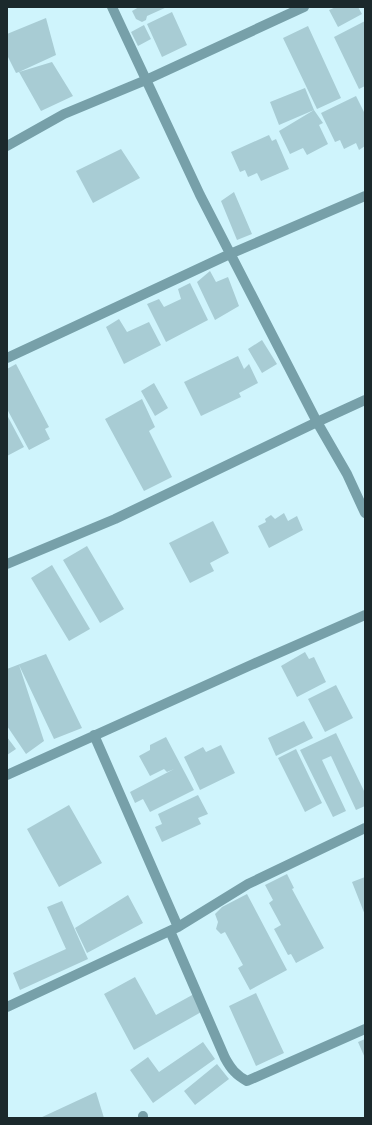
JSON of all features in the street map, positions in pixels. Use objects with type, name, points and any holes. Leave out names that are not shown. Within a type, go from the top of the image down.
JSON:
[{"type":"street","points":[[112,7],[200,195],[316,422],[347,474],[365,513]]},
{"type":"street","points":[[7,146],[64,114],[146,80],[304,7]]},
{"type":"street","points":[[7,358],[230,254],[365,196]]},
{"type":"street","points":[[7,564],[115,519],[365,400]]},
{"type":"street","points":[[7,775],[365,615]]},
{"type":"street","points":[[94,735],[174,929],[225,1058],[237,1076],[247,1081],[365,1029]]},
{"type":"street","points":[[7,1007],[174,929],[248,884],[365,828]]},
{"type":"building","points":[[139,7],[167,7],[147,16],[146,20],[142,22],[136,19],[132,11]]},
{"type":"building","points":[[336,7],[358,7],[362,14],[338,27],[329,10]]},
{"type":"building","points":[[172,12],[187,45],[162,57],[147,24]]},
{"type":"building","points":[[46,18],[56,55],[16,73],[7,55],[7,34]]},
{"type":"building","points":[[365,21],[365,86],[359,89],[334,37]]},
{"type":"building","points":[[144,25],[151,39],[138,46],[131,32]]},
{"type":"building","points":[[308,26],[341,98],[317,109],[283,38]]},
{"type":"building","points":[[52,62],[73,96],[41,111],[19,72]]},
{"type":"building","points":[[305,88],[314,110],[279,125],[270,102]]},
{"type":"building","points":[[356,96],[365,114],[365,146],[359,150],[356,143],[344,149],[340,140],[335,142],[321,113]]},
{"type":"building","points":[[314,110],[323,123],[319,125],[328,144],[307,155],[303,148],[290,154],[279,131]]},
{"type":"building","points":[[269,135],[272,141],[276,139],[289,169],[261,181],[257,173],[248,177],[245,170],[240,172],[231,152]]},
{"type":"building","points":[[121,149],[140,178],[93,203],[76,171]]},
{"type":"building","points":[[234,192],[252,234],[237,240],[221,201]]},
{"type":"building","points":[[210,271],[216,282],[228,277],[239,306],[215,320],[197,282]]},
{"type":"building","points":[[190,283],[208,320],[166,342],[147,304],[159,299],[164,307],[181,299],[178,289]]},
{"type":"building","points":[[119,319],[127,332],[149,322],[161,345],[124,364],[106,327]]},
{"type":"building","points":[[262,340],[277,364],[262,373],[248,349]]},
{"type":"building","points":[[238,356],[244,369],[249,364],[258,383],[239,393],[241,397],[201,416],[184,382]]},
{"type":"building","points":[[16,364],[49,427],[45,429],[50,439],[29,450],[7,409],[7,369]]},
{"type":"building","points":[[154,383],[168,408],[155,416],[141,391]]},
{"type":"building","points":[[142,399],[155,427],[149,431],[172,477],[144,491],[105,419]]},
{"type":"building","points":[[7,415],[24,447],[7,456]]},
{"type":"building","points":[[284,513],[288,521],[297,516],[303,530],[269,548],[258,526],[266,522],[265,519],[271,515],[275,519]]},
{"type":"building","points":[[213,521],[229,553],[210,563],[214,571],[190,583],[169,543]]},
{"type":"building","points":[[87,546],[124,609],[100,623],[63,560]]},
{"type":"building","points":[[52,565],[90,629],[69,641],[31,578]]},
{"type":"building","points":[[305,652],[309,659],[314,657],[326,682],[297,697],[281,666]]},
{"type":"building","points":[[46,654],[82,728],[54,739],[19,665],[44,741],[26,754],[7,726],[7,669]]},
{"type":"building","points":[[336,685],[353,718],[325,732],[308,699]]},
{"type":"building","points":[[304,721],[313,738],[276,756],[268,738]]},
{"type":"building","points":[[336,733],[365,793],[365,806],[356,810],[331,756],[322,760],[346,811],[333,817],[300,750]]},
{"type":"building","points":[[7,737],[16,749],[7,755]]},
{"type":"building","points":[[166,737],[194,790],[150,812],[143,799],[135,803],[130,792],[174,769],[167,772],[164,769],[150,776],[139,756],[150,750],[150,745]]},
{"type":"building","points":[[221,745],[235,773],[200,790],[184,757],[203,747],[206,752]]},
{"type":"building","points":[[296,749],[322,803],[305,812],[278,758]]},
{"type":"building","points":[[198,795],[208,814],[198,818],[201,824],[162,842],[155,827],[162,824],[158,814]]},
{"type":"building","points":[[69,805],[102,863],[59,887],[27,829]]},
{"type":"building","points":[[287,874],[294,888],[292,889],[324,948],[296,963],[291,954],[288,955],[274,929],[281,925],[269,903],[273,900],[265,885]]},
{"type":"building","points":[[365,877],[365,915],[352,882]]},
{"type":"building","points":[[247,894],[287,970],[250,990],[238,968],[243,965],[225,932],[221,934],[216,929],[218,922],[215,914],[222,907]]},
{"type":"building","points":[[128,895],[143,923],[87,953],[75,928]]},
{"type":"building","points":[[62,901],[88,959],[20,990],[13,973],[66,949],[47,907]]},
{"type":"building","points":[[135,977],[156,1015],[194,994],[203,1011],[134,1050],[104,994]]},
{"type":"building","points":[[256,993],[284,1053],[256,1066],[229,1006]]},
{"type":"building","points":[[365,1039],[365,1058],[358,1042]]},
{"type":"building","points":[[203,1042],[215,1059],[153,1103],[130,1070],[148,1057],[159,1072]]},
{"type":"building","points":[[217,1064],[229,1079],[195,1105],[184,1091]]},
{"type":"building","points":[[96,1092],[104,1118],[40,1118]]}]
